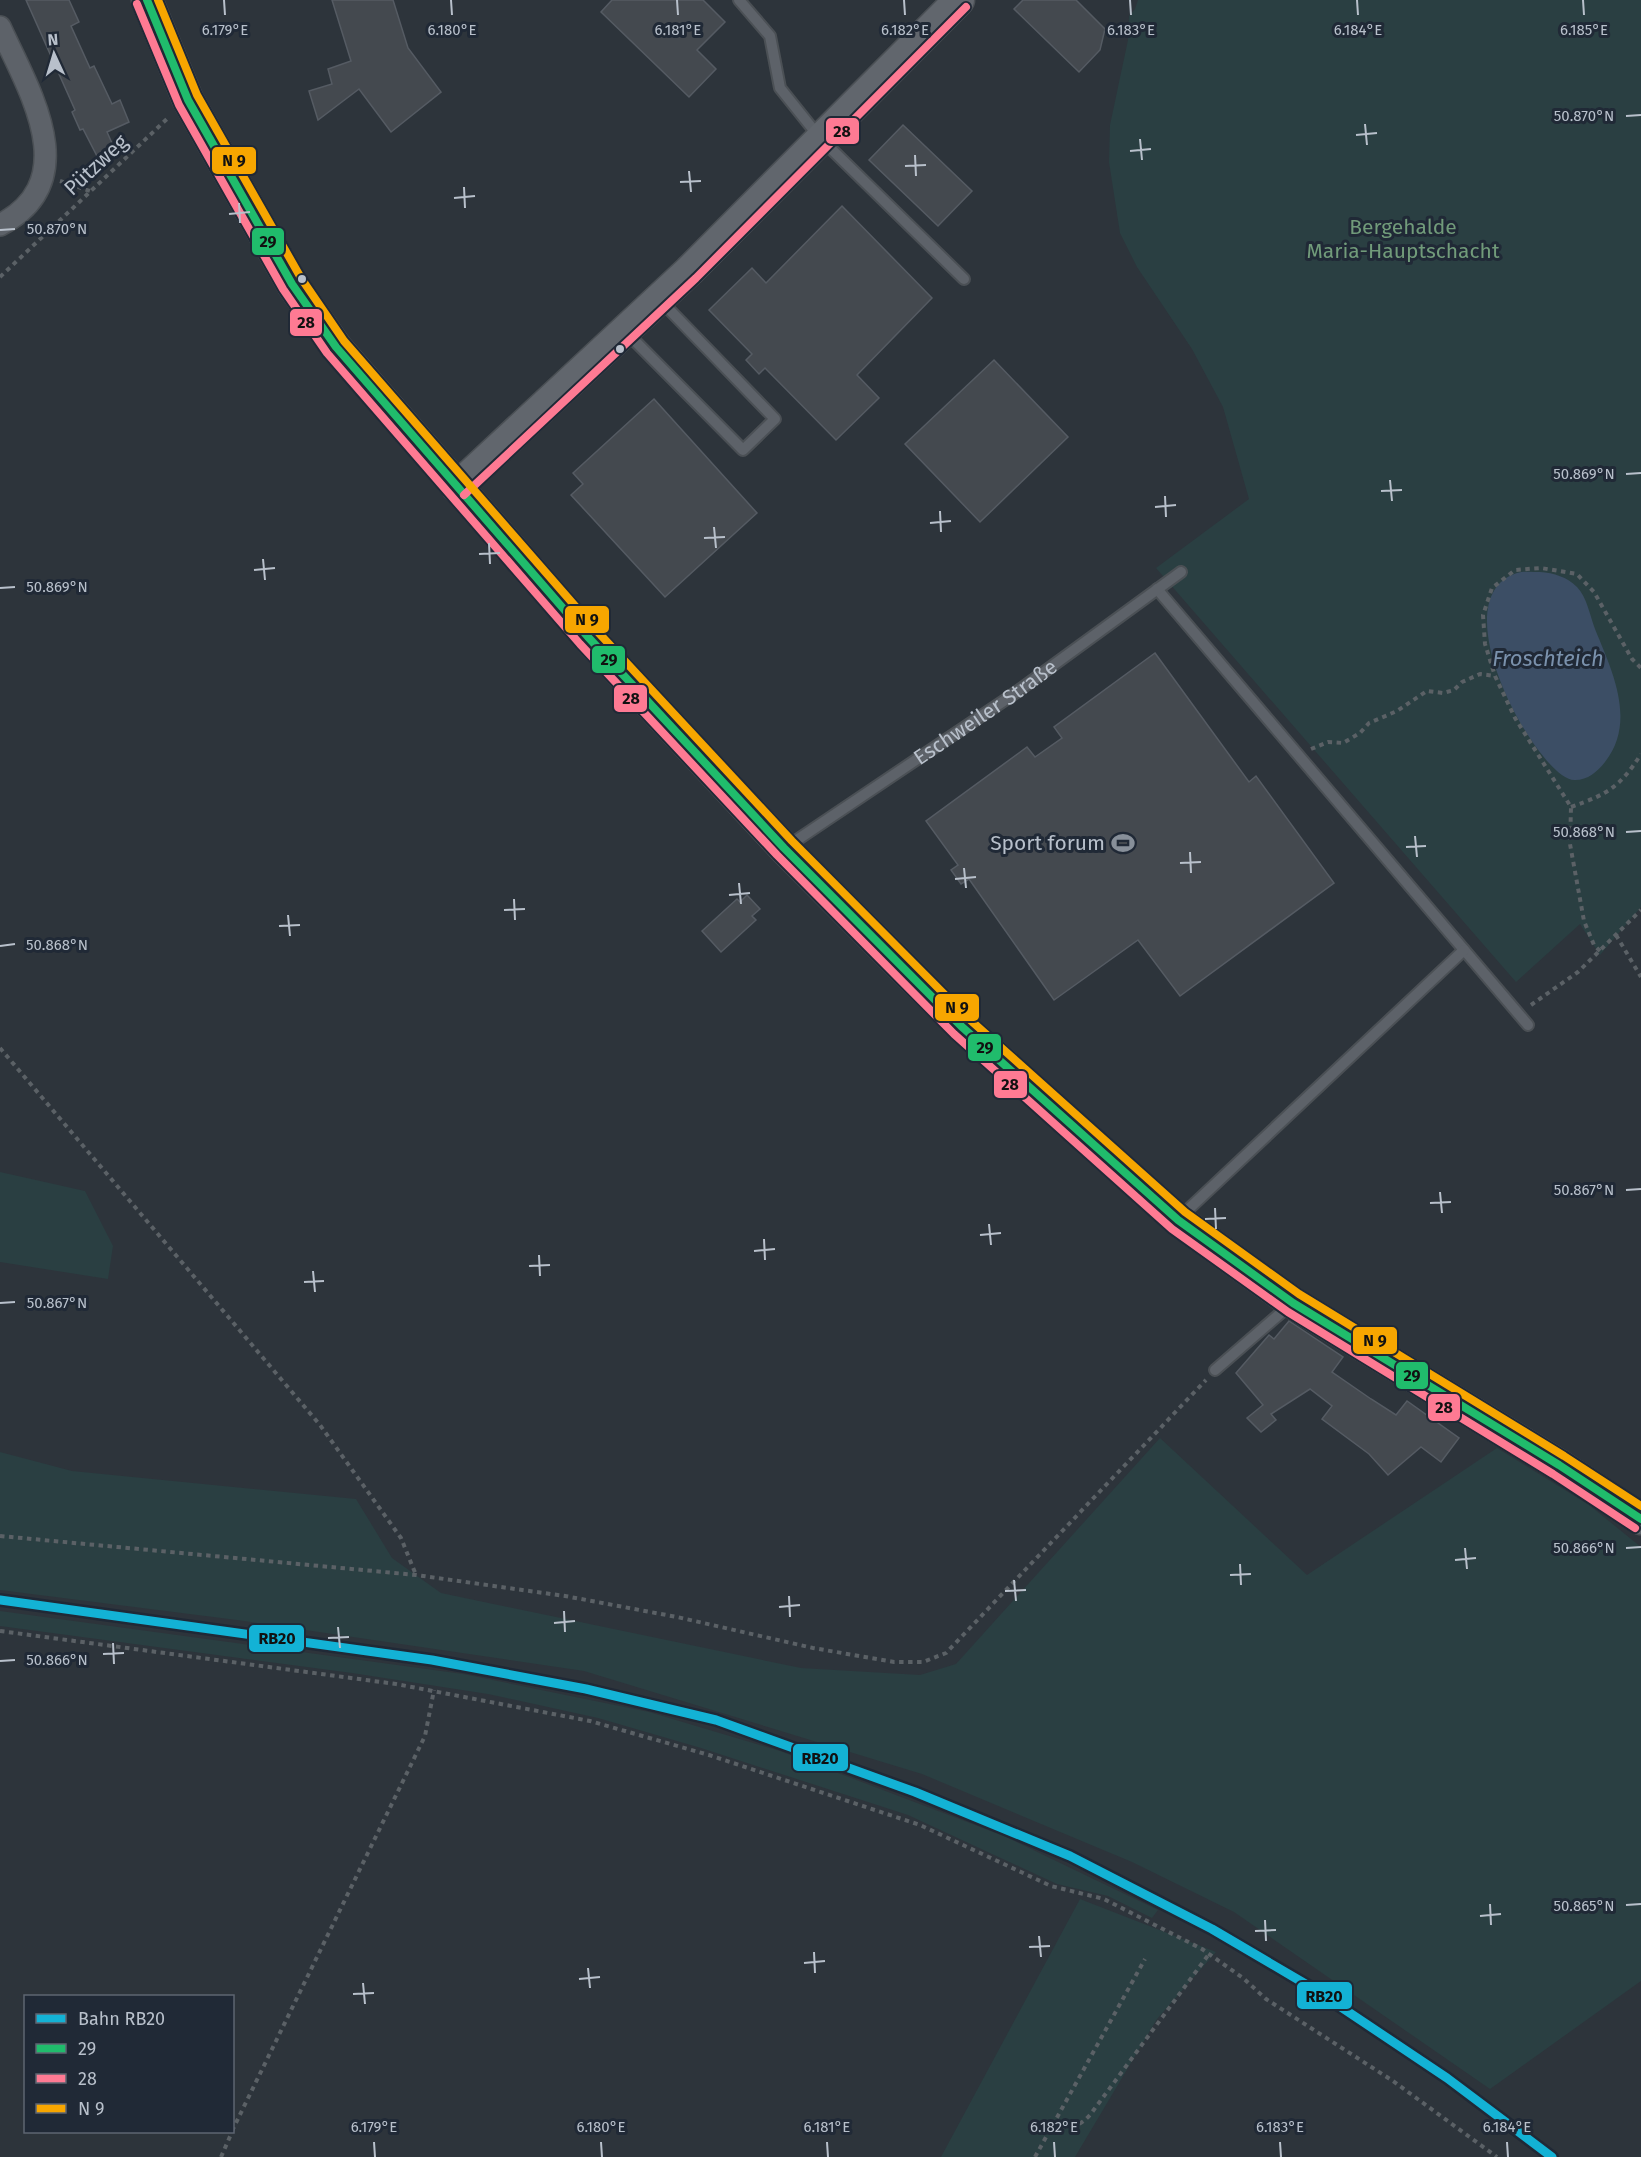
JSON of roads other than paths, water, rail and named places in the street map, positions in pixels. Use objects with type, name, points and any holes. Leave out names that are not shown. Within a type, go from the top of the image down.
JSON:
[{"type":"street","points":[[147,0],[188,100],[292,284],[336,347],[588,637],[784,848],[961,1026],[1178,1220],[1293,1303],[1604,1493],[1641,1519]]},
{"type":"street","points":[[457,487],[660,299],[959,0]]},
{"type":"street","points":[[0,27],[44,129],[46,147],[44,175],[29,201],[0,225]]},
{"type":"lane","points":[[739,0],[770,36],[780,88],[820,138],[964,279]]},
{"type":"lane","points":[[625,331],[744,450],[776,418],[660,299]]},
{"type":"lane","name":"Eschweiler Straße","points":[[784,848],[1011,696],[1181,572]]},
{"type":"lane","points":[[1157,589],[1528,1025]]},
{"type":"lane","points":[[1178,1220],[1464,950]]},
{"type":"lane","points":[[1215,1370],[1293,1303]]},
{"type":"water","name":"Froschteich","points":[[1540,572],[1565,578],[1580,591],[1586,601],[1618,696],[1619,730],[1614,746],[1599,769],[1580,780],[1559,773],[1540,753],[1520,723],[1503,687],[1491,651],[1487,617],[1495,589],[1517,573]]},
{"type":"rail line","name":"RB20","points":[[0,1600],[432,1660],[586,1689],[716,1720],[915,1792],[1070,1856],[1212,1929],[1314,1989],[1447,2078],[1552,2157]]},
{"type":"place","name":"Sport forum","points":[[1123,843]]},
{"type":"park label","name":"Bergehalde Maria-Hauptschacht","points":[[1403,239]]}]
